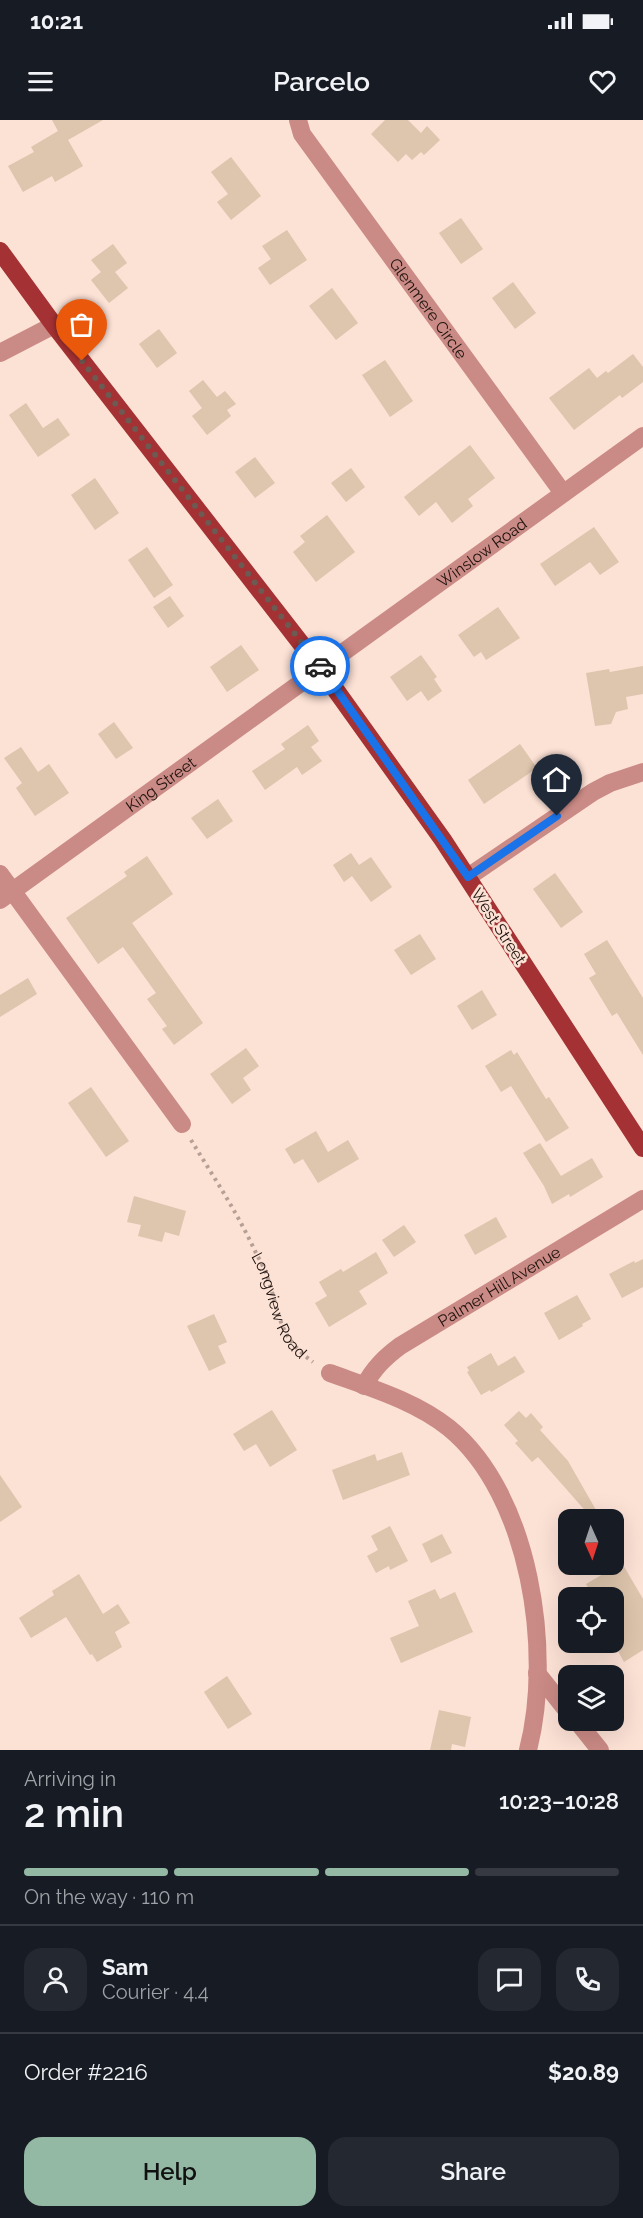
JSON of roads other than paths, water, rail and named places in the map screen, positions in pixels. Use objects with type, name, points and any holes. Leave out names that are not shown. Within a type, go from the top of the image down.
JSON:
[{"type":"main road","name":"West Street","points":[[0,252],[54,325],[321,668],[468,877],[643,1148]]},
{"type":"street","name":"Glenmere Circle","points":[[298,120],[302,134],[563,494]]},
{"type":"street","points":[[0,353],[54,325]]},
{"type":"street","name":"Winslow Road","points":[[321,668],[643,436]]},
{"type":"street","name":"King Street","points":[[6,896],[321,668]]},
{"type":"street","points":[[468,877],[593,792],[610,783],[643,772]]},
{"type":"street","points":[[0,874],[6,896],[182,1124]]},
{"type":"street","name":"Palmer Hill Avenue","points":[[364,1386],[372,1371],[400,1346],[643,1199]]},
{"type":"street","points":[[330,1373],[407,1403],[442,1423],[467,1445],[491,1477],[514,1528],[524,1562],[532,1605],[537,1673],[535,1710],[528,1750]]},
{"type":"street","points":[[537,1673],[558,1699]]},
{"type":"street","points":[[585,1731],[600,1750]]}]
